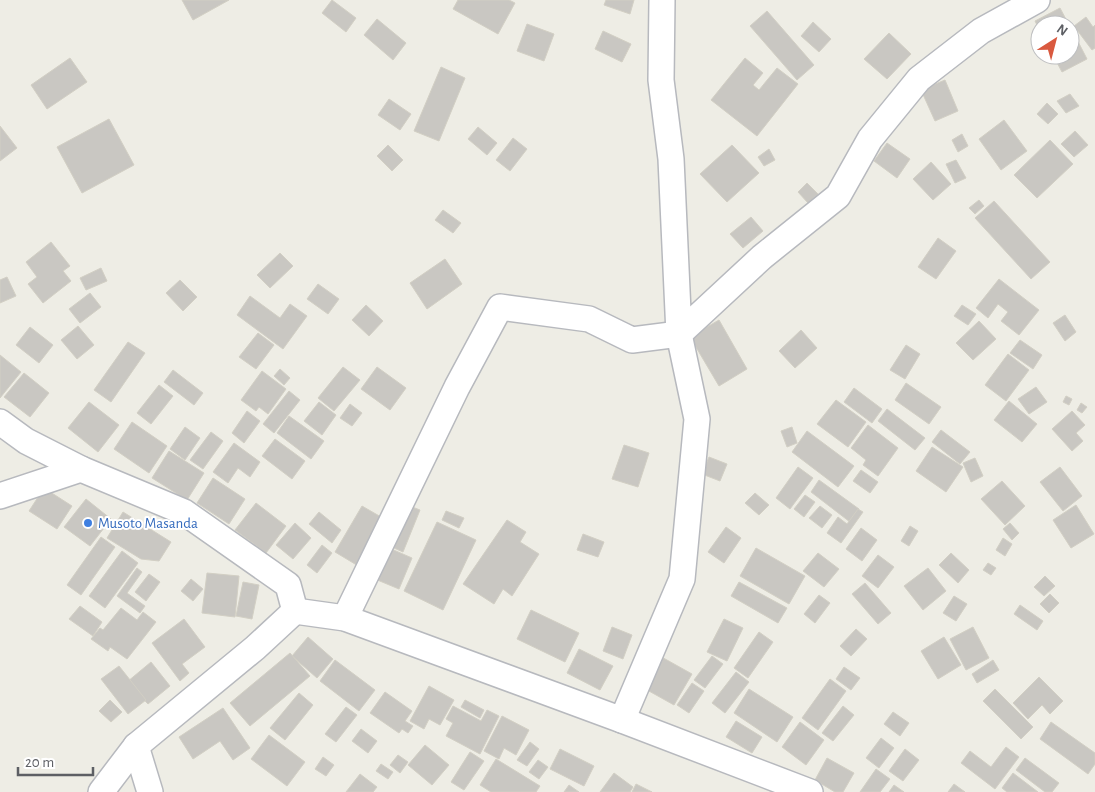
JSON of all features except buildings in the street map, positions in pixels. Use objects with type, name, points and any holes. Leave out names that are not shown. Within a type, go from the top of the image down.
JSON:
[{"type":"street","points":[[622,720],[682,579],[697,419],[679,334],[671,159],[661,80],[662,0]]},
{"type":"street","points":[[345,618],[457,387],[500,307],[589,319],[632,340],[679,334],[762,257],[838,196],[870,139],[919,79],[981,31],[1037,0]]},
{"type":"street","points":[[0,422],[26,441],[81,469],[184,512],[288,585],[295,611]]},
{"type":"street","points":[[0,496],[81,469]]},
{"type":"street","points":[[295,611],[345,618],[622,720],[810,792]]},
{"type":"street","points":[[101,792],[136,746],[256,648],[295,611]]},
{"type":"street","points":[[136,746],[150,792]]},
{"type":"place","name":"Musoto Masanda","points":[[88,523]]}]
